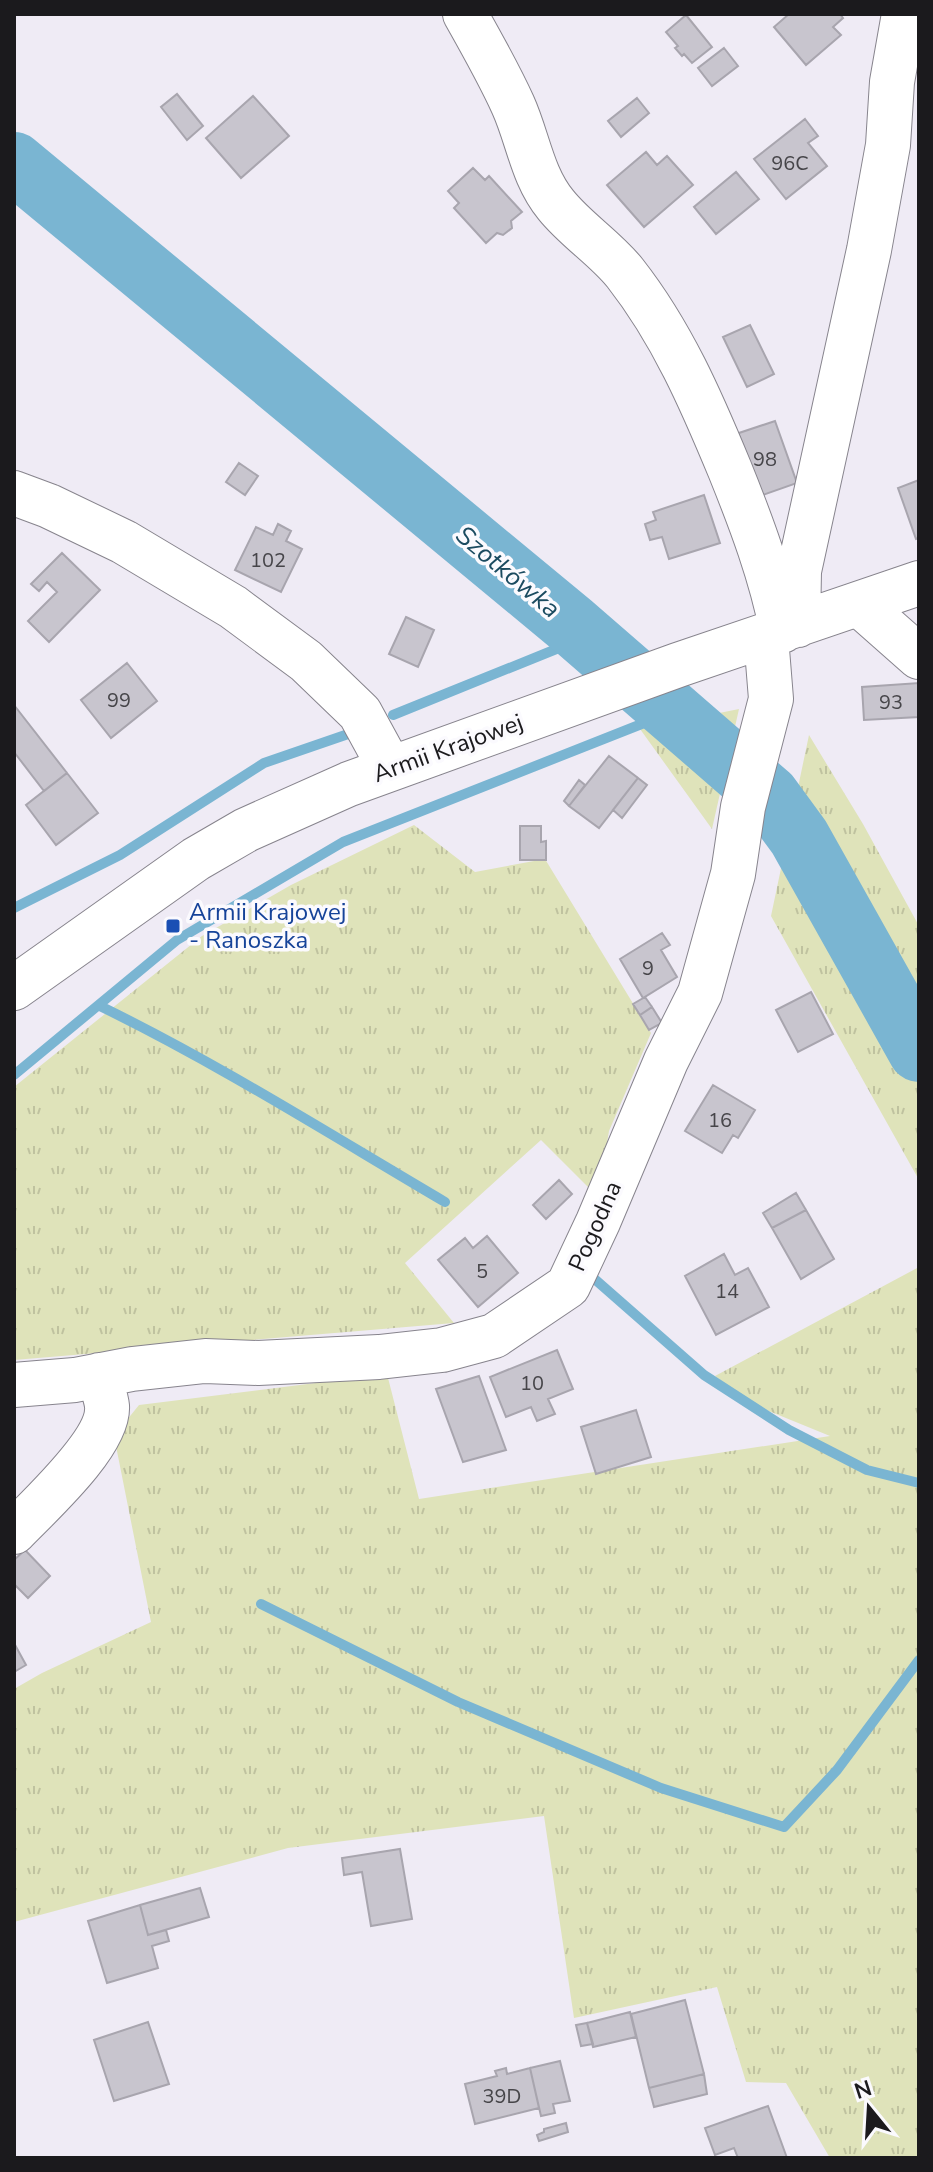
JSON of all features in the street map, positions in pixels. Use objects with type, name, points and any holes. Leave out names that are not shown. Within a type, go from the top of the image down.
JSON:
[{"type":"street","points":[[465,14],[514,107],[535,170],[556,204],[622,270],[655,313],[684,363],[752,528],[774,589],[782,631]]},
{"type":"street","points":[[782,631],[799,571],[869,250],[888,145],[892,82],[904,14]]},
{"type":"street","points":[[14,493],[124,542],[233,607],[306,661],[360,713],[390,768]]},
{"type":"street","name":"Armii Krajowej","points":[[14,988],[196,859],[246,830],[390,768],[919,583]]},
{"type":"street","points":[[859,604],[919,657]]},
{"type":"street","name":"Pogodna","points":[[14,1385],[75,1380],[132,1369],[205,1361],[258,1363],[379,1357],[442,1350],[494,1336],[568,1286],[666,1061],[700,993],[733,874],[743,807],[771,699],[782,631]]},
{"type":"street","points":[[14,1532],[65,1480],[97,1439],[108,1408],[99,1375]]},
{"type":"green space","points":[[739,709],[712,829],[640,729]]},
{"type":"green space","points":[[809,735],[919,926],[919,1180],[771,916]]},
{"type":"green space","points":[[414,825],[475,872],[545,859],[651,1033],[609,1131],[600,1184],[595,1194],[541,1140],[405,1263],[454,1323],[14,1360],[14,1087],[202,936],[291,885]]},
{"type":"green space","points":[[919,1267],[919,2158],[830,2158],[786,2083],[746,2082],[717,1987],[574,2018],[544,1816],[288,1848],[14,1922],[14,1689],[151,1622],[114,1436],[139,1405],[387,1374],[419,1499],[830,1436],[754,1405],[715,1376]]},
{"type":"building","points":[[789,14],[840,14],[843,18],[833,27],[841,35],[806,65],[774,27]]},
{"type":"building","points":[[686,15],[712,47],[692,63],[675,48],[678,46],[666,32]]},
{"type":"building","points":[[724,48],[738,66],[712,86],[698,68]]},
{"type":"building","points":[[177,94],[203,126],[187,140],[161,107]]},
{"type":"building","points":[[253,96],[289,136],[241,178],[206,138]]},
{"type":"building","points":[[637,98],[649,113],[621,137],[608,121]]},
{"type":"building","points":[[805,119],[818,136],[808,143],[827,166],[786,199],[754,159]]},
{"type":"building","points":[[646,152],[657,165],[667,156],[693,185],[644,227],[607,185]]},
{"type":"building","points":[[473,168],[485,180],[489,176],[522,212],[511,221],[512,228],[503,235],[497,233],[486,243],[454,208],[459,203],[448,191]]},
{"type":"building","points":[[736,172],[759,199],[716,234],[694,207]]},
{"type":"building","points":[[750,325],[774,374],[747,387],[723,337]]},
{"type":"building","points":[[775,421],[797,483],[754,498],[733,435]]},
{"type":"building","points":[[239,463],[258,476],[245,495],[226,482]]},
{"type":"building","points":[[919,480],[919,538],[916,539],[898,488]]},
{"type":"building","points":[[704,495],[720,543],[669,559],[662,537],[650,540],[645,524],[656,520],[653,512]]},
{"type":"building","points":[[278,524],[291,531],[286,541],[302,549],[281,592],[235,570],[256,527],[273,535]]},
{"type":"building","points":[[62,553],[100,590],[49,642],[28,621],[57,592],[47,582],[39,591],[31,584]]},
{"type":"building","points":[[406,617],[434,630],[418,667],[389,654]]},
{"type":"building","points":[[127,663],[157,701],[111,738],[81,700]]},
{"type":"building","points":[[919,683],[919,717],[864,720],[862,687]]},
{"type":"building","points":[[14,705],[67,773],[44,791],[14,752]]},
{"type":"building","points":[[609,756],[638,778],[599,828],[569,806]]},
{"type":"building","points":[[67,773],[98,813],[56,845],[26,805]]},
{"type":"building","points":[[638,778],[647,785],[622,818],[613,810]]},
{"type":"building","points":[[579,780],[585,785],[569,806],[564,801]]},
{"type":"building","points":[[520,826],[541,826],[541,842],[546,841],[546,860],[520,860]]},
{"type":"building","points":[[662,933],[670,945],[661,950],[677,977],[643,998],[620,959]]},
{"type":"building","points":[[811,992],[833,1034],[798,1052],[776,1010]]},
{"type":"building","points":[[645,997],[652,1007],[640,1015],[633,1004]]},
{"type":"building","points":[[652,1007],[662,1023],[649,1030],[640,1015]]},
{"type":"building","points":[[713,1085],[755,1110],[738,1138],[733,1135],[722,1153],[685,1131]]},
{"type":"building","points":[[559,1180],[572,1194],[546,1219],[533,1205]]},
{"type":"building","points":[[796,1193],[806,1210],[772,1228],[763,1213]]},
{"type":"building","points":[[806,1210],[834,1259],[801,1279],[772,1228]]},
{"type":"building","points":[[487,1236],[518,1273],[478,1307],[438,1260],[465,1238],[473,1248]]},
{"type":"building","points":[[724,1254],[735,1275],[748,1268],[769,1307],[716,1335],[685,1276]]},
{"type":"building","points":[[557,1350],[573,1389],[548,1399],[555,1414],[537,1421],[531,1407],[506,1417],[490,1377]]},
{"type":"building","points":[[479,1376],[506,1450],[463,1462],[436,1389]]},
{"type":"building","points":[[636,1410],[651,1457],[596,1474],[581,1427]]},
{"type":"building","points":[[25,1550],[50,1576],[28,1598],[14,1584],[14,1560]]},
{"type":"building","points":[[14,1643],[26,1665],[14,1672]]},
{"type":"building","points":[[400,1849],[412,1919],[371,1926],[362,1872],[344,1875],[342,1858]]},
{"type":"building","points":[[200,1888],[209,1917],[148,1935],[140,1905]]},
{"type":"building","points":[[140,1905],[148,1935],[166,1930],[169,1941],[152,1946],[158,1968],[107,1983],[88,1921]]},
{"type":"building","points":[[685,2000],[704,2074],[649,2088],[631,2014]]},
{"type":"building","points":[[630,2012],[636,2037],[593,2047],[587,2023]]},
{"type":"building","points":[[148,2022],[169,2084],[114,2101],[94,2040]]},
{"type":"building","points":[[587,2023],[593,2044],[581,2046],[576,2025]]},
{"type":"building","points":[[560,2061],[570,2101],[553,2104],[555,2113],[541,2116],[530,2068]]},
{"type":"building","points":[[506,2068],[507,2074],[530,2068],[539,2108],[475,2124],[465,2084],[497,2076],[495,2071]]},
{"type":"building","points":[[704,2074],[707,2094],[654,2107],[649,2088]]},
{"type":"building","points":[[768,2106],[787,2158],[738,2158],[734,2148],[715,2155],[705,2128]]},
{"type":"building","points":[[566,2123],[568,2132],[539,2141],[537,2135],[544,2129]]},
{"type":"waterway","name":"Szotkówka","points":[[14,163],[572,625],[769,796],[799,837],[919,1051]]},
{"type":"waterway","points":[[393,715],[586,637]]},
{"type":"waterway","points":[[14,1075],[177,940],[343,842],[672,712]]},
{"type":"waterway","points":[[14,908],[120,855],[264,763],[354,732]]},
{"type":"waterway","points":[[100,1006],[231,1076],[445,1202]]},
{"type":"waterway","points":[[590,1275],[704,1375],[789,1430],[867,1470],[919,1483]]},
{"type":"waterway","points":[[261,1604],[458,1702],[661,1788],[784,1827],[837,1770],[919,1660]]},
{"type":"place","name":"Armii Krajowej - Ranoszka","points":[[173,926]]}]
